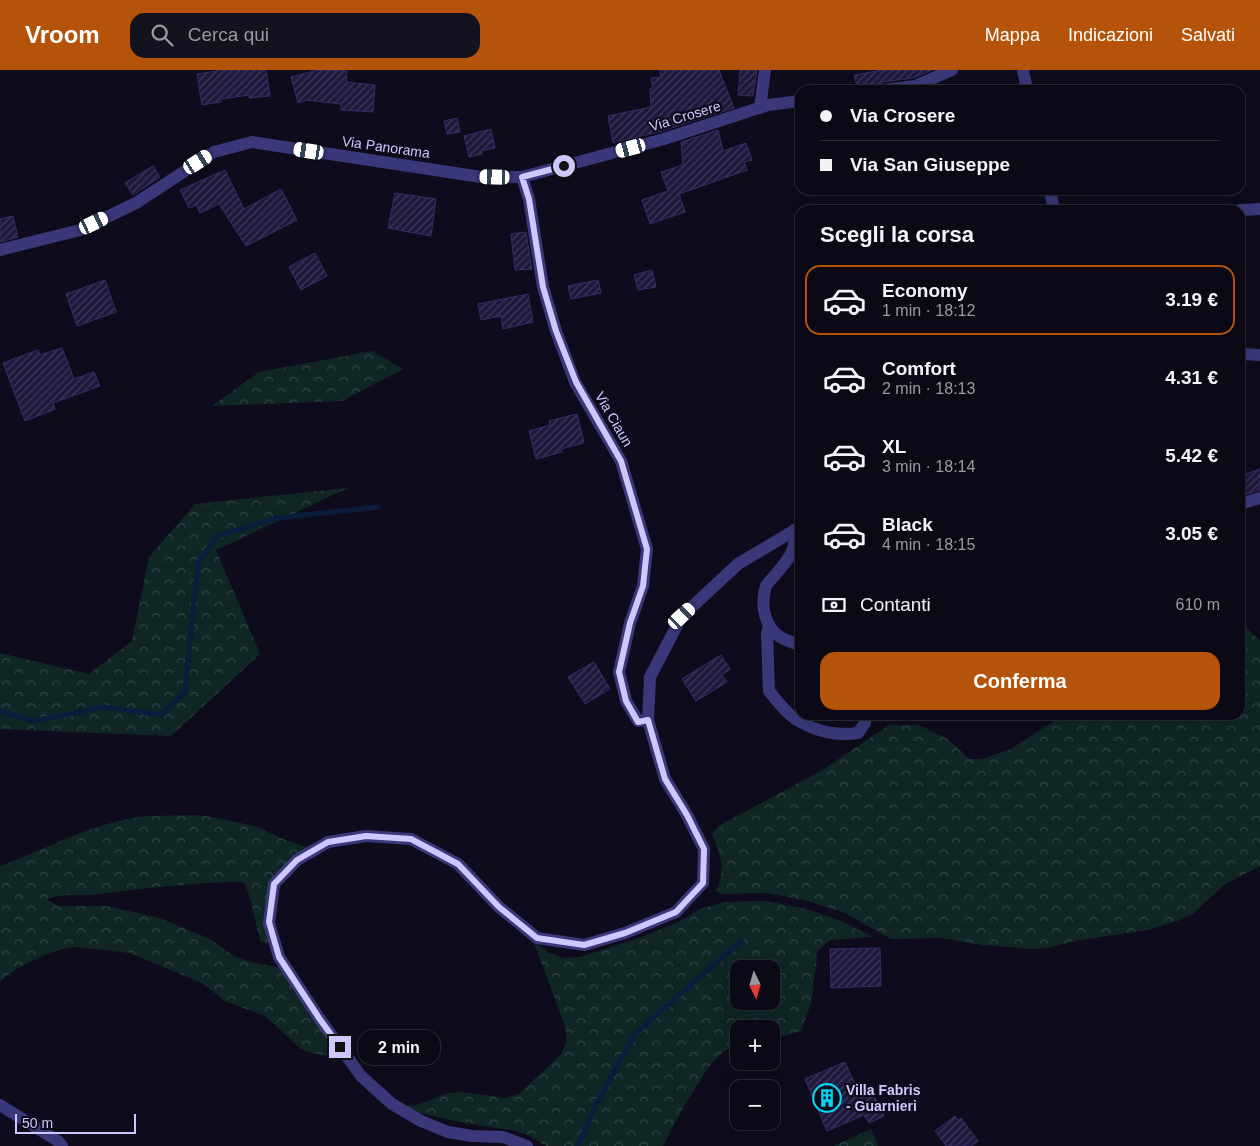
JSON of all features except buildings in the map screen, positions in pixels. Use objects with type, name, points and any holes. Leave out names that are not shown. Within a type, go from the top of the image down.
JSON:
[{"type":"street","points":[[760,108],[765,70]]},
{"type":"street","points":[[917,85],[952,70]]},
{"type":"street","points":[[1023,70],[1026,85]]},
{"type":"street","name":"Via Crosere","points":[[522,177],[664,139],[760,108],[795,102]]},
{"type":"street","name":"Via Panorama","points":[[0,250],[80,230],[136,203],[214,152],[252,142],[481,177],[522,177]]},
{"type":"street","name":"Via Ciaun","points":[[522,177],[529,199],[543,287],[556,331],[576,382],[621,461],[647,549],[643,586],[630,623],[619,672],[626,701],[638,722],[648,720]]},
{"type":"street","points":[[1245,210],[1260,209]]},
{"type":"street","points":[[1245,354],[1260,355]]},
{"type":"street","points":[[1245,502],[1260,498]]},
{"type":"street","points":[[527,1146],[503,1138],[448,1132],[421,1121],[392,1104],[362,1076],[319,1018],[279,957],[269,922],[274,884],[297,860],[328,842],[375,836],[411,839],[458,864],[499,907],[537,938],[584,945],[625,933],[676,912],[703,883],[704,849],[687,815],[665,779],[648,720],[650,677],[682,616],[738,564],[795,529]]},
{"type":"street","points":[[795,546],[786,562],[767,585],[764,606],[769,626],[781,638],[795,642]]},
{"type":"street","points":[[769,626],[767,634],[769,691],[795,719]]},
{"type":"street","points":[[797,720],[828,733],[846,735],[858,734],[866,720]]},
{"type":"street","points":[[0,1105],[58,1141],[62,1146]]},
{"type":"green space","points":[[372,351],[403,369],[342,401],[212,406],[259,372]]},
{"type":"green space","points":[[348,488],[216,550],[260,654],[171,736],[0,729],[0,653],[89,674],[132,641],[149,557],[195,504]]},
{"type":"green space","points":[[1245,626],[1260,641],[1260,866],[1225,884],[1193,914],[1180,920],[1147,930],[1032,949],[983,945],[940,938],[891,939],[845,913],[808,901],[768,893],[723,894],[716,891],[722,869],[718,848],[712,834],[722,824],[821,771],[889,725],[918,725],[948,739],[969,759],[983,759],[1011,749],[1055,720],[1245,720]]},
{"type":"green space","points":[[192,815],[255,826],[317,851],[304,858],[272,892],[275,944],[261,942],[244,882],[189,884],[99,894],[59,896],[46,899],[58,906],[107,906],[159,918],[208,938],[236,957],[250,962],[287,969],[344,1058],[315,1054],[301,1049],[265,1016],[225,1001],[202,983],[130,953],[78,947],[63,949],[49,953],[18,968],[0,981],[0,866],[85,832],[120,821],[144,816]]},
{"type":"green space","points":[[767,901],[806,909],[841,921],[873,937],[830,940],[818,950],[811,1003],[801,1031],[780,1037],[780,1020],[730,1020],[730,1048],[722,1053],[708,1068],[684,1106],[663,1146],[546,1146],[528,1135],[516,1131],[428,1115],[402,1106],[417,1105],[448,1093],[462,1092],[505,1098],[519,1094],[561,1054],[567,1041],[565,1026],[533,940],[549,953],[557,956],[564,958],[580,957],[642,937],[680,921],[700,909],[724,902]]},
{"type":"green space","points":[[871,1129],[878,1146],[834,1146]]},
{"type":"waterway","points":[[0,711],[33,721],[104,707],[161,715],[185,692],[198,563],[217,536],[277,518],[378,507]]},
{"type":"waterway","points":[[578,1146],[597,1103],[635,1034],[741,941]]},
{"type":"place","name":"Villa Fabris - Guarnieri","points":[[827,1098]]},
{"type":"route","points":[[340,1047],[279,957],[269,922],[274,884],[297,860],[328,842],[366,836],[411,839],[458,864],[499,907],[537,938],[584,945],[625,933],[676,912],[703,883],[704,849],[687,815],[665,779],[648,720],[638,722],[626,701],[619,672],[630,623],[643,586],[647,549],[621,461],[576,382],[556,331],[543,287],[529,199],[522,177],[564,166]]}]
